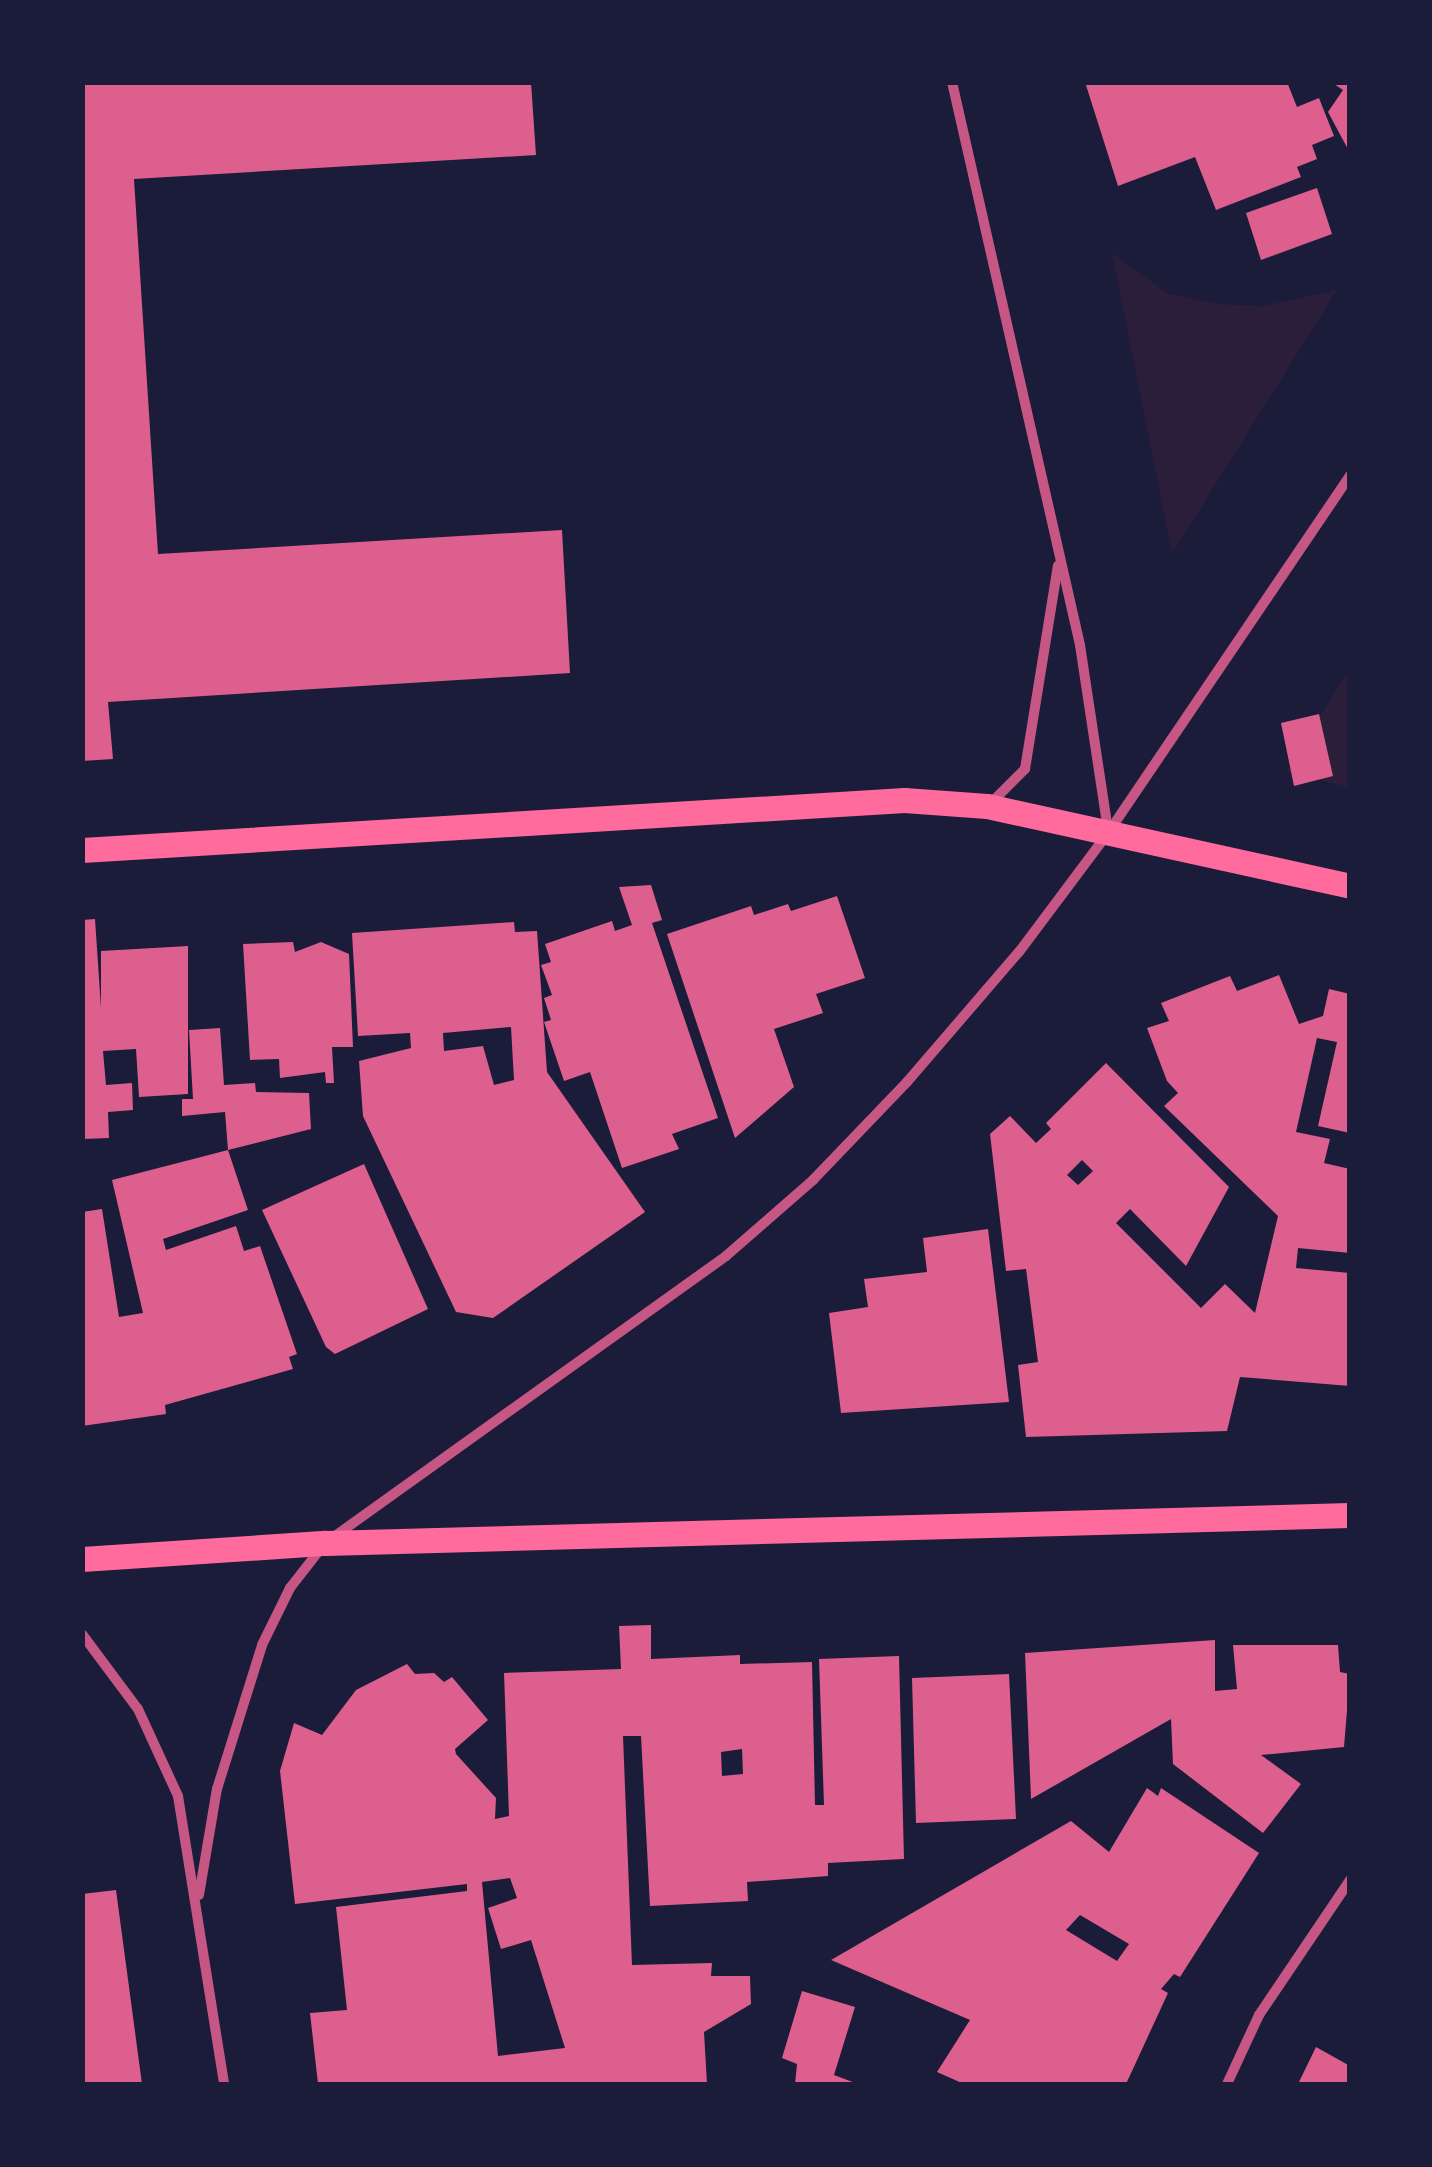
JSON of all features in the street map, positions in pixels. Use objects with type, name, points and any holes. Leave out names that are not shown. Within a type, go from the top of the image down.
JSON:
[{"type":"main road","points":[[82,850],[806,802],[987,806],[1350,886]]},
{"type":"main road","points":[[82,1559],[326,1543],[1350,1515]]},
{"type":"street","points":[[952,82],[1080,645],[1108,832]]},
{"type":"street","points":[[199,1895],[217,1789],[262,1645],[290,1588],[326,1543],[726,1256],[813,1180],[1020,952],[1108,832],[1350,475]]},
{"type":"street","points":[[987,806],[1025,769],[1058,560]]},
{"type":"street","points":[[82,1634],[160,1750],[178,1796],[199,1895],[224,2084]]},
{"type":"street","points":[[1227,2084],[1259,2015],[1350,1880]]},
{"type":"shaded area","points":[[1112,253],[1167,293],[1217,304],[1263,306],[1337,290],[1172,554]]},
{"type":"shaded area","points":[[1349,669],[1349,787],[1286,772]]},
{"type":"building","points":[[82,82],[531,82],[536,155],[134,179],[158,554],[562,530],[570,673],[108,702],[113,759],[82,761]]},
{"type":"building","points":[[1085,82],[1287,82],[1297,107],[1319,98],[1334,136],[1312,145],[1317,159],[1297,167],[1301,177],[1216,210],[1195,157],[1118,186]]},
{"type":"building","points":[[1331,82],[1350,82],[1350,153],[1328,112],[1343,90]]},
{"type":"building","points":[[1317,188],[1332,234],[1261,260],[1246,213]]},
{"type":"building","points":[[1319,714],[1333,776],[1294,786],[1281,723]]},
{"type":"building","points":[[651,885],[662,920],[652,923],[718,1118],[672,1134],[679,1149],[622,1168],[590,1072],[564,1081],[544,1022],[551,1020],[544,998],[552,995],[541,965],[551,962],[545,944],[612,921],[615,931],[632,925],[619,887]]},
{"type":"building","points":[[837,896],[865,978],[816,994],[823,1013],[774,1029],[794,1087],[735,1138],[667,934],[751,906],[754,915],[788,904],[791,911]]},
{"type":"building","points":[[95,919],[101,1008],[101,951],[188,946],[188,1094],[139,1097],[136,1049],[103,1051],[106,1085],[132,1083],[133,1110],[108,1112],[109,1138],[82,1139],[82,920]]},
{"type":"building","points":[[514,922],[515,932],[537,931],[547,1072],[645,1212],[493,1318],[456,1312],[363,1116],[359,1061],[411,1048],[410,1033],[358,1036],[352,933]],"holes":[[[511,1027],[514,1080],[494,1085],[483,1046],[444,1051],[443,1033]]]},
{"type":"building","points":[[293,942],[295,952],[321,942],[349,954],[353,1047],[332,1047],[334,1083],[326,1083],[325,1072],[280,1078],[279,1059],[250,1060],[243,944]]},
{"type":"building","points":[[1279,975],[1299,1024],[1323,1016],[1329,989],[1350,994],[1350,1133],[1318,1126],[1337,1042],[1317,1038],[1296,1132],[1330,1139],[1324,1163],[1350,1169],[1350,1253],[1298,1248],[1296,1268],[1350,1273],[1350,1386],[1240,1377],[1227,1431],[1026,1437],[1018,1365],[1038,1362],[1026,1269],[1006,1271],[990,1134],[1010,1116],[1036,1143],[1051,1129],[1046,1123],[1106,1063],[1229,1187],[1186,1266],[1130,1209],[1116,1223],[1201,1308],[1225,1284],[1255,1313],[1278,1216],[1164,1106],[1178,1093],[1167,1081],[1147,1028],[1169,1021],[1161,1003],[1230,976],[1237,991]],"holes":[[[1082,1160],[1093,1171],[1078,1185],[1067,1175]]]},
{"type":"building","points":[[220,1028],[224,1085],[255,1083],[256,1092],[309,1093],[311,1129],[228,1150],[225,1112],[182,1116],[182,1099],[193,1099],[189,1030]]},
{"type":"building","points":[[228,1150],[248,1210],[163,1239],[166,1250],[236,1226],[244,1251],[260,1246],[297,1354],[289,1357],[293,1369],[165,1405],[166,1414],[82,1426],[82,1212],[102,1209],[119,1317],[143,1313],[112,1180]]},
{"type":"building","points":[[364,1164],[428,1309],[335,1354],[326,1347],[262,1210]]},
{"type":"building","points":[[988,1229],[1009,1402],[841,1413],[829,1313],[868,1307],[864,1279],[927,1272],[923,1238]]},
{"type":"building","points":[[651,1625],[651,1659],[740,1655],[740,1664],[812,1662],[815,1805],[824,1805],[819,1659],[899,1656],[904,1859],[828,1863],[828,1876],[747,1882],[748,1901],[650,1906],[641,1736],[623,1736],[632,1965],[712,1963],[711,1976],[750,1976],[751,2004],[704,2032],[707,2084],[318,2084],[310,2013],[347,2010],[336,1907],[467,1891],[467,1884],[295,1904],[280,1771],[294,1723],[322,1735],[356,1690],[407,1664],[415,1674],[434,1673],[444,1682],[452,1677],[488,1720],[455,1749],[456,1754],[496,1798],[495,1819],[509,1816],[504,1673],[621,1669],[619,1626]],"holes":[[[742,1749],[743,1774],[722,1776],[721,1752]],[[510,1878],[517,1898],[488,1908],[501,1949],[531,1940],[565,2048],[498,2056],[482,1882]]]},
{"type":"building","points":[[1215,1640],[1215,1691],[1237,1689],[1233,1645],[1338,1645],[1340,1672],[1350,1674],[1344,1747],[1261,1755],[1301,1784],[1263,1833],[1173,1764],[1171,1719],[1031,1799],[1025,1653]]},
{"type":"building","points":[[1009,1674],[1016,1819],[916,1823],[912,1678]]},
{"type":"building","points":[[1147,1788],[1158,1796],[1161,1788],[1259,1853],[1180,1977],[1174,1974],[1161,1989],[1168,1993],[1126,2084],[964,2084],[937,2072],[970,2020],[831,1960],[1071,1821],[1109,1852]],"holes":[[[1080,1915],[1129,1944],[1117,1961],[1066,1930]]]},
{"type":"building","points":[[116,1890],[142,2084],[82,2084],[82,1894]]},
{"type":"building","points":[[802,1991],[855,2007],[834,2075],[858,2084],[795,2084],[797,2064],[782,2058]]},
{"type":"building","points":[[1316,2047],[1350,2066],[1350,2084],[1298,2084]]}]
